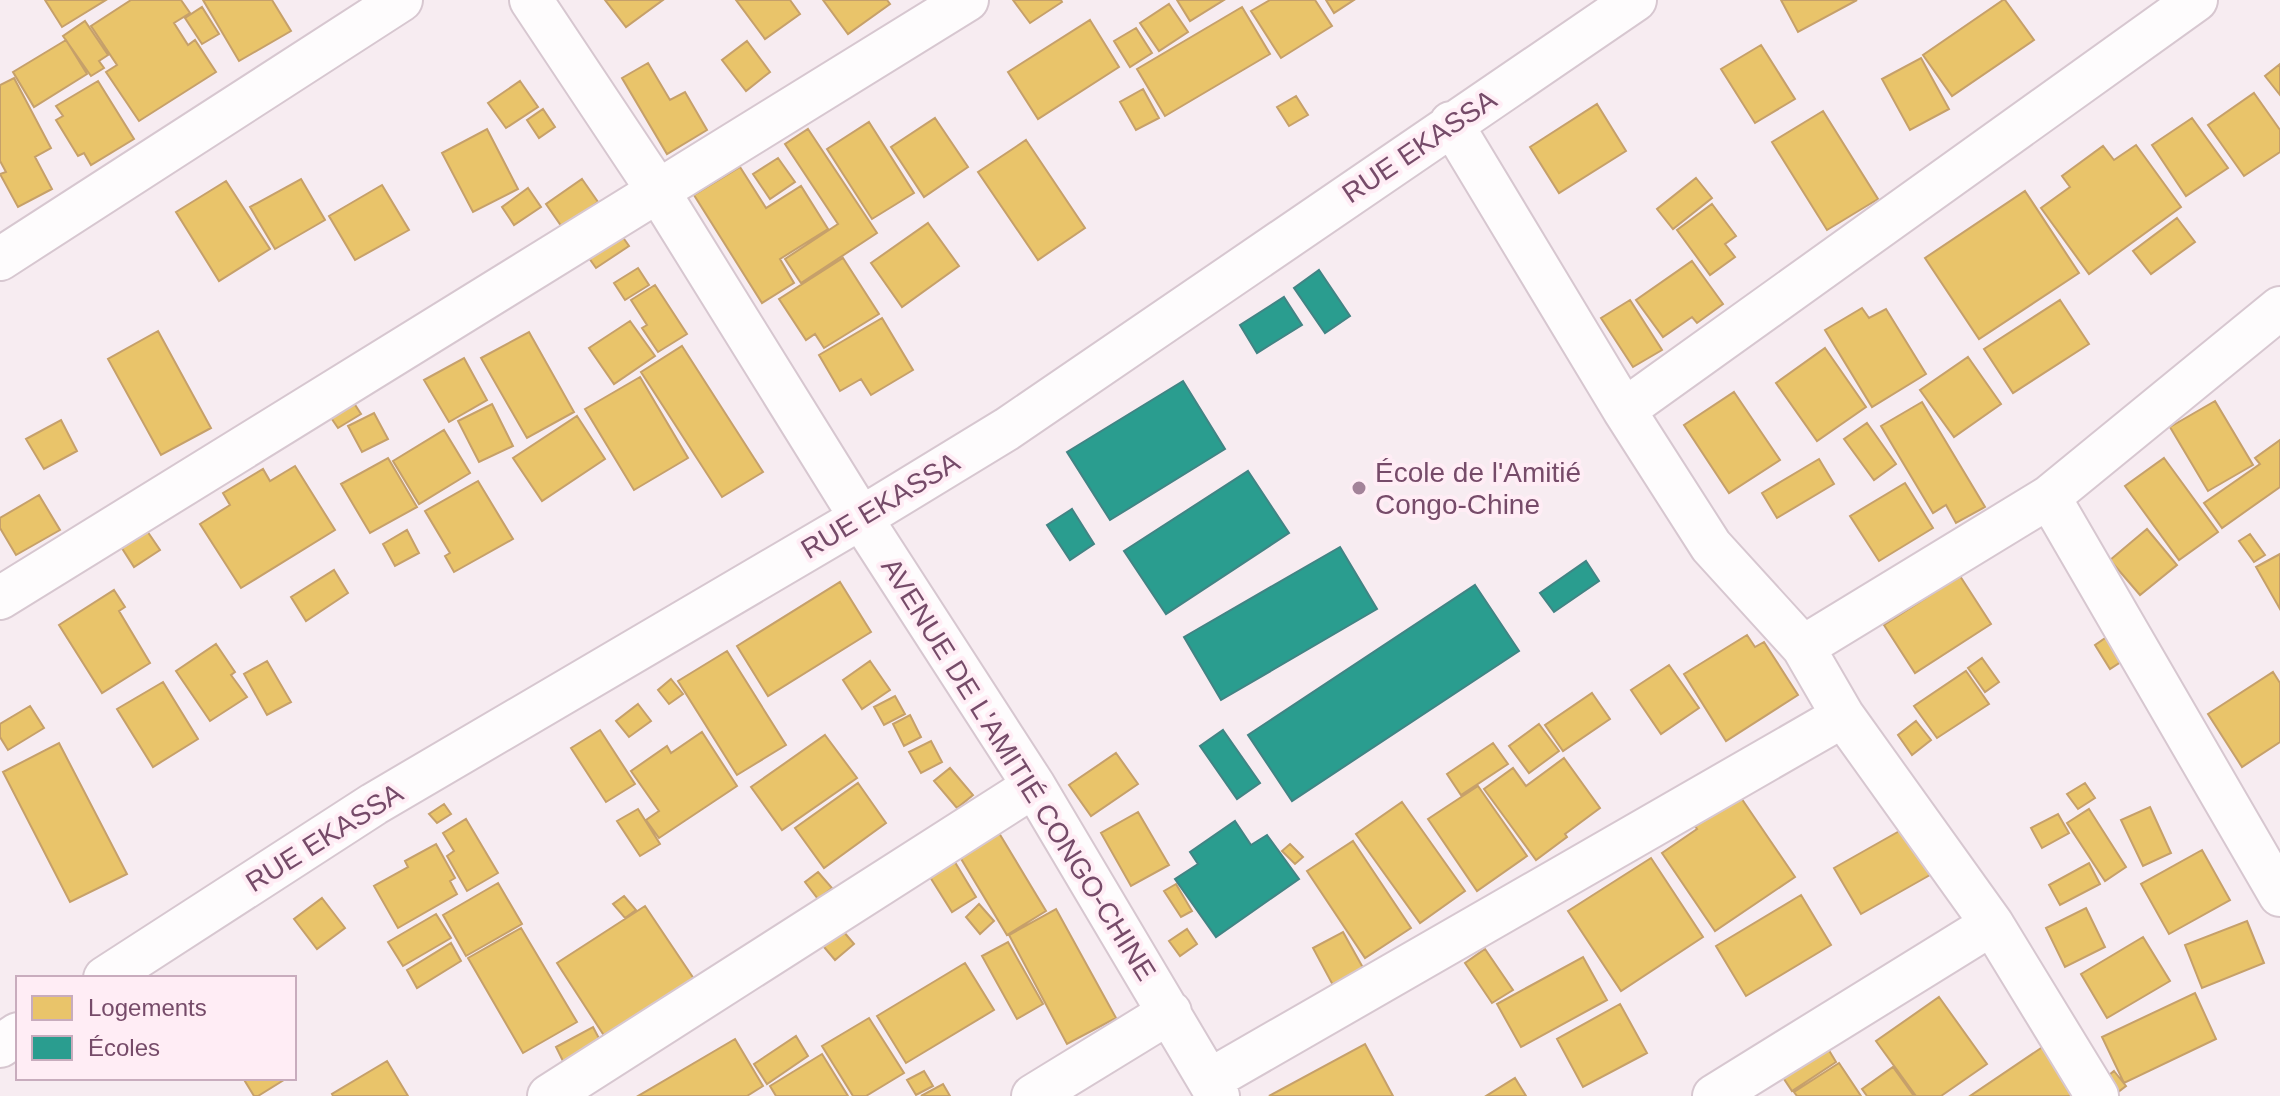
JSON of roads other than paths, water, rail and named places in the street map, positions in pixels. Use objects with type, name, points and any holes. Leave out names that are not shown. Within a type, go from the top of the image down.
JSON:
[{"type":"street","points":[[0,259],[401,0]]},
{"type":"street","name":"AVENUE DE L'AMITIÉ CONGO-CHINE","points":[[531,0],[658,191],[861,518],[1034,786],[1214,1088]]},
{"type":"street","points":[[0,598],[967,0]]},
{"type":"street","name":"RUE EKASSA","points":[[108,976],[374,804],[1007,429],[1635,0]]},
{"type":"street","points":[[1624,410],[2196,0]]},
{"type":"street","points":[[1451,123],[1624,410],[1711,546],[1803,647],[1843,716],[1992,924],[2097,1096]]},
{"type":"street","points":[[1803,647],[2049,497],[2277,318]]},
{"type":"street","points":[[2049,497],[2280,895]]},
{"type":"street","points":[[1214,1088],[1843,716]]},
{"type":"street","points":[[549,1096],[1034,786]]},
{"type":"street","points":[[1714,1096],[1992,924]]},
{"type":"street","points":[[1033,1096],[1170,1012]]},
{"type":"place","name":"École de l'Amitié Congo-Chine","points":[[1359,488]]}]
